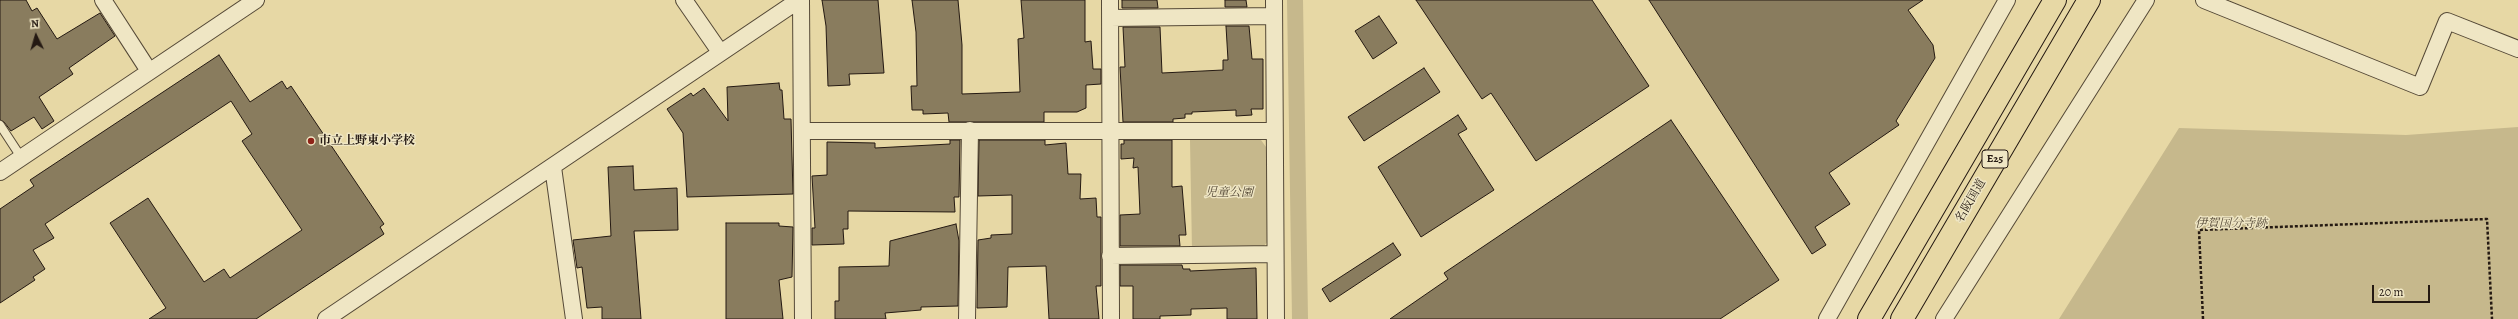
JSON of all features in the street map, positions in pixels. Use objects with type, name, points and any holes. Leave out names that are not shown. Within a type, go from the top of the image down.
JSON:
[{"type":"highway","name":"E25","points":[[1869,319],[2055,0]]},
{"type":"highway","name":"名阪国道","points":[[1902,319],[2089,0]]},
{"type":"street","points":[[103,0],[149,71]]},
{"type":"street","points":[[0,172],[256,0]]},
{"type":"street","points":[[684,0],[720,52]]},
{"type":"street","points":[[326,319],[342,313],[720,52],[800,0]]},
{"type":"street","points":[[800,0],[803,131],[803,319]]},
{"type":"street","points":[[1110,0],[1111,319]]},
{"type":"street","points":[[1274,0],[1276,319]]},
{"type":"street","points":[[1827,319],[2007,0]]},
{"type":"street","points":[[1944,319],[2146,0]]},
{"type":"street","points":[[2204,0],[2420,87],[2448,21],[2518,49]]},
{"type":"street","points":[[1110,18],[1274,16]]},
{"type":"street","points":[[967,319],[970,130]]},
{"type":"street","points":[[803,131],[1110,130],[1190,133],[1274,131]]},
{"type":"street","points":[[553,167],[574,319]]},
{"type":"street","points":[[1110,256],[1275,254]]},
{"type":"lane","points":[[0,125],[21,157]]},
{"type":"path","points":[[2203,319],[2199,230],[2487,219],[2492,319]]},
{"type":"green space","points":[[1287,0],[1303,0],[1308,319],[1292,319]]},
{"type":"green space","name":"伊賀国分寺跡","points":[[2518,127],[2518,319],[2059,319],[2179,128],[2406,135]]},
{"type":"green space","name":"児童公園","points":[[1190,140],[1261,140],[1266,147],[1269,240],[1263,247],[1192,250]]},
{"type":"building","points":[[0,0],[26,0],[32,11],[37,8],[57,39],[100,13],[115,36],[69,68],[73,74],[39,97],[54,121],[42,129],[34,117],[11,131],[4,122],[0,120]]},
{"type":"building","points":[[822,0],[878,0],[884,73],[849,74],[850,85],[828,86],[826,26]]},
{"type":"building","points":[[912,0],[958,0],[962,45],[962,94],[1020,92],[1018,39],[1024,38],[1021,0],[1085,0],[1085,42],[1091,41],[1093,69],[1101,69],[1101,84],[1086,85],[1086,108],[1077,112],[1044,112],[1044,122],[949,122],[948,113],[923,114],[923,110],[912,110],[911,86],[917,86],[916,32]]},
{"type":"building","points":[[1122,0],[1157,0],[1158,8],[1122,8]]},
{"type":"building","points":[[1225,0],[1246,0],[1247,7],[1225,7]]},
{"type":"building","points":[[1416,0],[1592,0],[1649,86],[1536,161],[1491,93],[1482,99]]},
{"type":"building","points":[[1649,0],[1923,0],[1908,10],[1933,45],[1935,58],[1896,121],[1899,125],[1829,173],[1850,204],[1815,227],[1826,245],[1812,254]]},
{"type":"building","points":[[1379,16],[1397,43],[1373,59],[1355,31]]},
{"type":"building","points":[[1226,26],[1249,26],[1252,59],[1263,59],[1263,109],[1251,109],[1252,115],[1236,116],[1236,110],[1192,112],[1192,114],[1185,114],[1185,118],[1173,119],[1173,122],[1123,122],[1120,67],[1125,67],[1123,27],[1160,27],[1162,73],[1223,70],[1223,60],[1228,60]]},
{"type":"building","points":[[219,55],[250,102],[282,81],[287,89],[291,86],[384,224],[380,227],[384,234],[256,319],[149,319],[166,308],[110,223],[148,198],[204,282],[224,269],[230,278],[302,230],[242,141],[252,134],[231,101],[45,224],[54,238],[33,250],[45,269],[33,277],[35,280],[0,303],[0,209],[34,186],[30,180]]},
{"type":"building","points":[[1424,68],[1440,92],[1364,141],[1348,117]]},
{"type":"building","points":[[779,83],[780,90],[782,90],[784,119],[791,119],[793,194],[687,197],[683,133],[667,109],[691,93],[693,96],[704,88],[728,121],[727,87]]},
{"type":"building","points":[[1458,115],[1467,129],[1458,134],[1494,190],[1421,237],[1378,167]]},
{"type":"building","points":[[1671,120],[1779,280],[1720,319],[1390,319],[1448,279],[1444,273]]},
{"type":"building","points":[[950,140],[960,140],[959,197],[954,197],[955,212],[848,211],[848,229],[843,229],[844,244],[812,245],[812,228],[815,228],[812,176],[827,175],[827,142],[875,143],[875,148],[950,144]]},
{"type":"building","points":[[979,140],[1045,140],[1045,145],[1066,143],[1068,174],[1081,174],[1080,199],[1096,198],[1097,217],[1101,217],[1101,286],[1096,286],[1099,319],[1049,319],[1046,266],[1008,267],[1007,307],[977,308],[978,240],[991,238],[991,235],[1012,234],[1012,195],[978,196]]},
{"type":"building","points":[[1124,140],[1172,140],[1172,187],[1182,186],[1186,235],[1179,235],[1180,246],[1120,246],[1120,215],[1140,214],[1138,167],[1133,168],[1134,158],[1121,159],[1121,144],[1124,144]]},
{"type":"building","points":[[633,166],[634,190],[677,188],[678,230],[634,231],[641,319],[602,319],[602,307],[587,308],[582,267],[577,268],[573,240],[611,236],[608,167]]},
{"type":"building","points":[[726,223],[779,223],[779,226],[793,227],[792,277],[779,280],[783,319],[726,319]]},
{"type":"building","points":[[956,224],[959,241],[958,306],[921,307],[921,310],[885,313],[886,319],[835,319],[835,301],[839,301],[839,267],[889,266],[890,241]]},
{"type":"building","points":[[1393,243],[1401,255],[1330,302],[1322,289]]},
{"type":"building","points":[[1120,265],[1182,265],[1183,269],[1190,269],[1190,271],[1256,268],[1257,319],[1227,319],[1227,308],[1191,309],[1191,315],[1160,316],[1160,319],[1133,319],[1133,286],[1120,286]]},
{"type":"place","name":"市立上野東小学校","points":[[311,141]]}]
